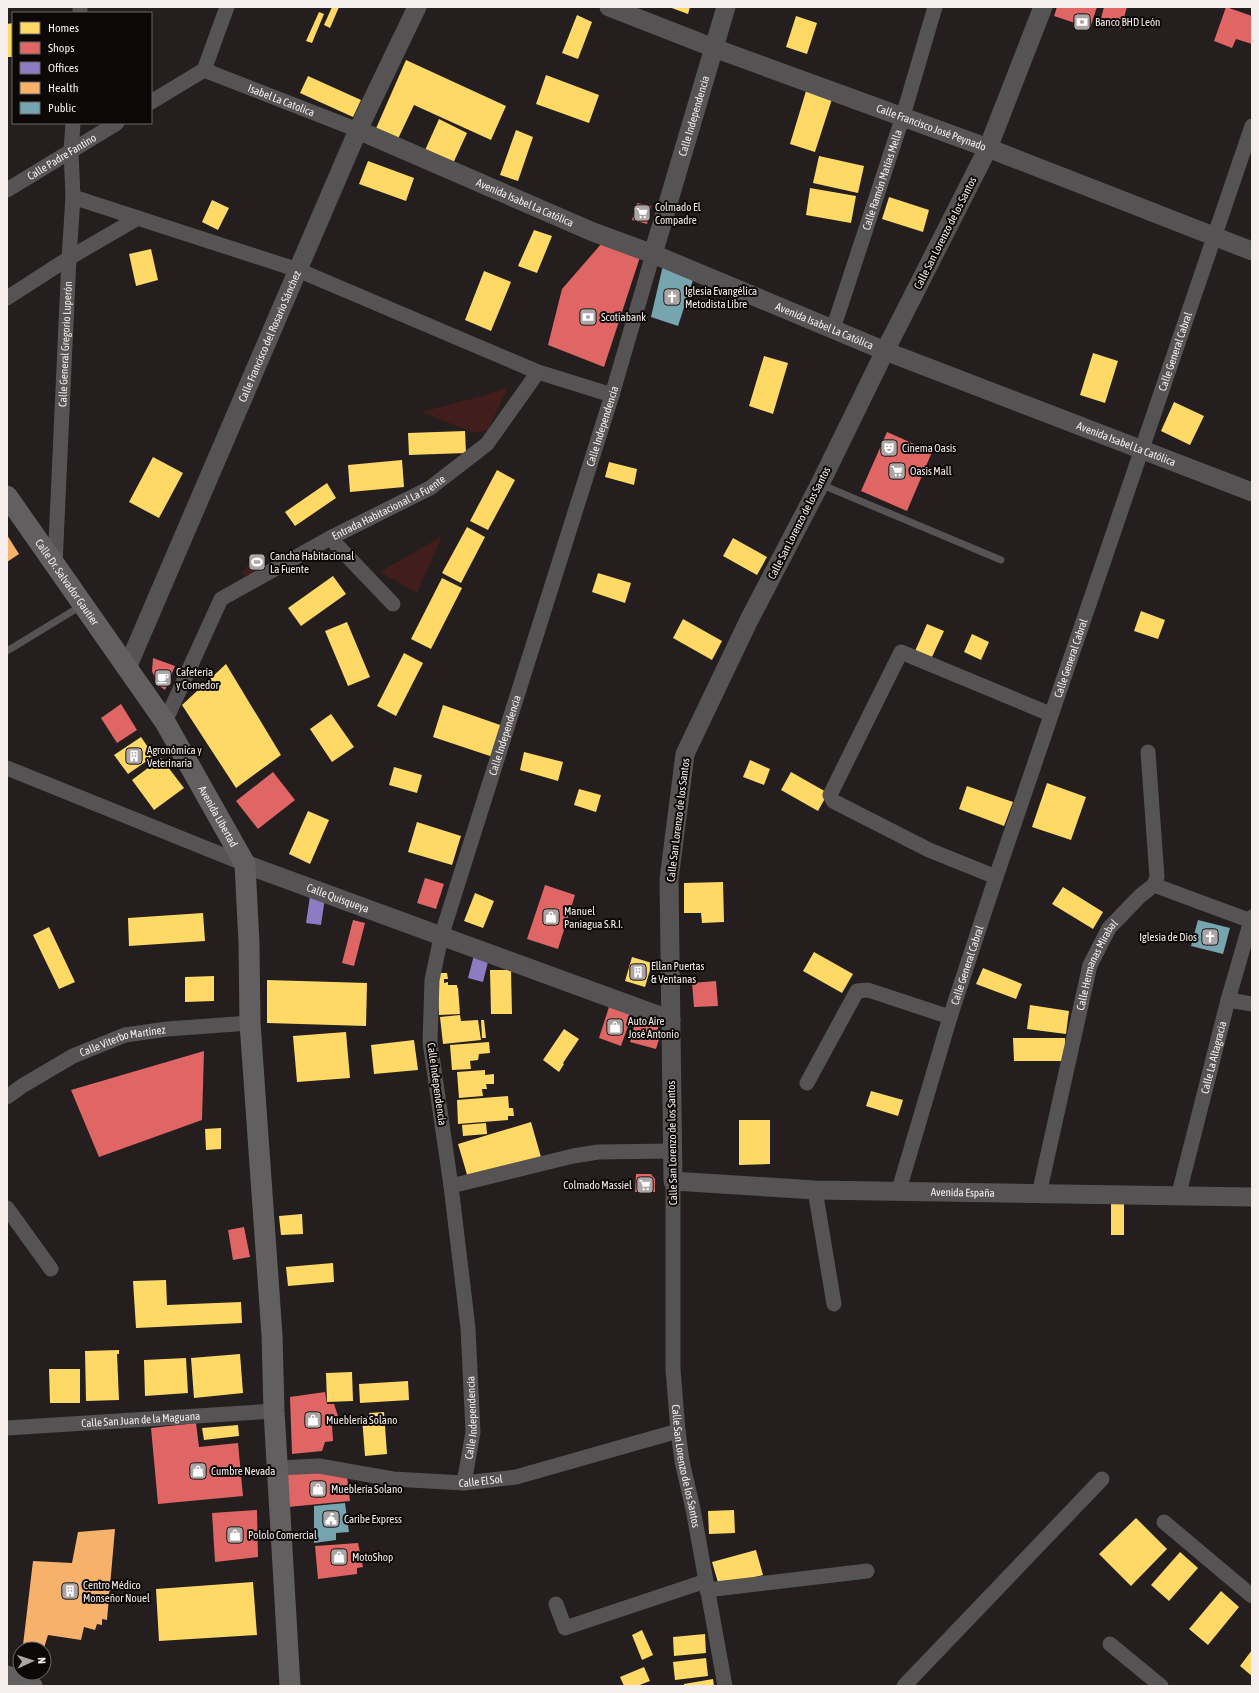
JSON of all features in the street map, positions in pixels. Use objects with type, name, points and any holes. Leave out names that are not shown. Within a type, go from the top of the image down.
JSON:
[{"type":"main road","name":"Calle Dr. Salvador Gautier","points":[[7,496],[127,668]]},
{"type":"main road","name":"Avenida Libertad","points":[[127,668],[164,722],[246,864]]},
{"type":"main road","points":[[246,864],[250,1023],[272,1335],[274,1411],[290,1686]]},
{"type":"main road","points":[[7,1676],[32,1686]]},
{"type":"street","points":[[152,101],[204,70],[228,7]]},
{"type":"street","name":"Calle Francisco del Rosario Sánchez","points":[[127,668],[358,130],[418,7]]},
{"type":"street","name":"Calle Francisco José Peynado","points":[[609,7],[714,48],[988,148],[1252,251]]},
{"type":"street","name":"Calle Independencia","points":[[464,1483],[473,1432],[468,1328],[451,1186],[430,1042],[432,980],[441,937],[612,395],[726,7]]},
{"type":"street","name":"Calle Ramón Matías Mella","points":[[833,329],[902,116],[935,7]]},
{"type":"street","name":"Calle San Lorenzo de los Santos","points":[[725,1686],[693,1509],[682,1461],[673,1369],[673,1180],[669,879],[685,754],[749,620],[820,484],[885,351],[988,148],[1043,7]]},
{"type":"street","name":"Isabel La Catolica","points":[[204,70],[358,130]]},
{"type":"street","name":"Calle General Gregorio Luperón","points":[[55,565],[69,258],[74,197],[71,151],[73,124]]},
{"type":"street","name":"Calle Padre Fantino","points":[[7,190],[115,124]]},
{"type":"street","name":"Calle General Cabral","points":[[898,1193],[950,1017],[1050,714],[1252,126]]},
{"type":"street","name":"Avenida Isabel La Católica","points":[[358,130],[592,232],[653,254],[885,351],[1252,492]]},
{"type":"street","points":[[74,197],[298,270],[538,372],[612,395]]},
{"type":"street","points":[[7,298],[69,258],[138,218]]},
{"type":"street","name":"Entrada Habitacional La Fuente","points":[[164,722],[221,599],[330,538],[430,488],[487,444],[538,372]]},
{"type":"street","points":[[330,538],[393,604]]},
{"type":"street","points":[[996,877],[909,840],[833,801],[830,795],[901,652],[1050,714]]},
{"type":"street","points":[[1148,752],[1157,867],[1157,877],[1154,885],[1251,919]]},
{"type":"street","name":"Calle Quisqueya","points":[[7,768],[246,864],[441,937],[671,1020]]},
{"type":"street","name":"Calle Hermanas Mirabal","points":[[1039,1194],[1090,965],[1109,928],[1140,896],[1154,885]]},
{"type":"street","name":"Calle La Altagracia","points":[[1178,1197],[1228,1000],[1251,919]]},
{"type":"street","points":[[806,1082],[857,991],[868,990],[950,1017]]},
{"type":"street","points":[[1228,1000],[1252,1004]]},
{"type":"street","name":"Calle Viterbo Martínez","points":[[7,1097],[22,1086],[73,1056],[125,1035],[167,1029],[250,1023]]},
{"type":"street","points":[[451,1186],[579,1155],[598,1152],[672,1151]]},
{"type":"street","name":"Avenida España","points":[[673,1180],[815,1190],[898,1193],[1252,1198]]},
{"type":"street","points":[[815,1190],[834,1304]]},
{"type":"street","points":[[7,1208],[50,1269]]},
{"type":"street","name":"Calle San Juan de la Maguana","points":[[7,1428],[274,1411]]},
{"type":"street","name":"Calle El Sol","points":[[278,1468],[319,1466],[393,1480],[464,1483],[516,1477],[678,1431]]},
{"type":"street","points":[[904,1686],[1102,1479]]},
{"type":"street","points":[[1164,1522],[1252,1596]]},
{"type":"street","points":[[556,1604],[565,1628],[706,1586],[868,1571]]},
{"type":"street","points":[[1110,1644],[1143,1681],[1161,1686]]},
{"type":"lane","points":[[820,484],[1001,560]]},
{"type":"lane","points":[[7,651],[83,605]]},
{"type":"shaded area","points":[[508,387],[488,430],[475,433],[421,412],[482,396]]},
{"type":"shaded area","points":[[442,536],[417,593],[380,572]]},
{"type":"shaded area","name":"Cancha Habitacional La Fuente","points":[[256,556],[268,568],[250,578],[241,573]]},
{"type":"building: Homes","points":[[332,7],[339,7],[330,28],[324,25]]},
{"type":"building: Homes","points":[[669,7],[690,7],[688,14]]},
{"type":"building: Homes","points":[[319,12],[324,14],[312,43],[306,41]]},
{"type":"building: Homes","points":[[577,15],[592,22],[578,59],[562,53]]},
{"type":"building: Homes","points":[[796,16],[817,23],[807,54],[786,47]]},
{"type":"building: Homes","points":[[12,23],[12,57],[7,57],[7,24]]},
{"type":"building: Homes","points":[[406,60],[506,106],[491,140],[414,105],[396,143],[374,133]]},
{"type":"building: Homes","points":[[546,75],[599,95],[589,123],[536,104]]},
{"type":"building: Homes","points":[[308,76],[361,100],[353,117],[300,93]]},
{"type":"building: Homes","points":[[806,91],[832,99],[815,152],[790,144]]},
{"type":"building: Homes","points":[[439,119],[467,133],[450,170],[422,157]]},
{"type":"building: Homes","points":[[516,130],[533,137],[518,181],[500,175]]},
{"type":"building: Homes","points":[[819,156],[864,166],[858,193],[813,183]]},
{"type":"building: Homes","points":[[368,161],[414,178],[406,201],[359,184]]},
{"type":"building: Homes","points":[[810,188],[856,196],[851,223],[806,215]]},
{"type":"building: Homes","points":[[889,197],[929,210],[923,232],[882,219]]},
{"type":"building: Homes","points":[[212,200],[229,208],[218,230],[202,222]]},
{"type":"building: Homes","points":[[534,230],[552,236],[537,273],[518,266]]},
{"type":"building: Homes","points":[[151,249],[158,280],[136,286],[129,254]]},
{"type":"building: Homes","points":[[484,271],[511,282],[491,331],[465,320]]},
{"type":"building: Homes","points":[[1093,353],[1118,361],[1105,403],[1080,395]]},
{"type":"building: Homes","points":[[764,356],[788,363],[773,414],[749,406]]},
{"type":"building: Homes","points":[[1174,402],[1204,416],[1190,445],[1161,431]]},
{"type":"building: Homes","points":[[465,431],[466,453],[409,455],[408,433]]},
{"type":"building: Homes","points":[[153,457],[183,473],[159,518],[129,502]]},
{"type":"building: Homes","points":[[402,460],[404,487],[350,492],[348,465]]},
{"type":"building: Homes","points":[[609,462],[637,469],[634,485],[605,477]]},
{"type":"building: Homes","points":[[497,470],[515,480],[488,530],[470,521]]},
{"type":"building: Homes","points":[[327,483],[336,498],[295,526],[285,512]]},
{"type":"building: Homes","points":[[467,527],[485,537],[461,583],[442,573]]},
{"type":"building: Homes","points":[[733,538],[767,557],[757,575],[723,556]]},
{"type":"building: Homes","points":[[598,573],[631,583],[625,603],[592,592]]},
{"type":"building: Homes","points":[[333,576],[346,594],[301,626],[288,608]]},
{"type":"building: Homes","points":[[442,578],[462,588],[431,649],[411,639]]},
{"type":"building: Homes","points":[[1141,611],[1165,620],[1158,639],[1134,631]]},
{"type":"building: Homes","points":[[683,619],[722,641],[712,660],[673,638]]},
{"type":"building: Homes","points":[[347,622],[370,677],[348,686],[325,631]]},
{"type":"building: Homes","points":[[927,624],[944,631],[931,659],[915,651]]},
{"type":"building: Homes","points":[[972,634],[989,642],[981,660],[964,652]]},
{"type":"building: Homes","points":[[404,653],[423,663],[396,716],[377,706]]},
{"type":"building: Homes","points":[[226,664],[281,755],[236,788],[182,705]]},
{"type":"building: Homes","points":[[443,705],[503,726],[493,757],[433,737]]},
{"type":"building: Homes","points":[[331,714],[354,747],[332,762],[310,729]]},
{"type":"building: Homes","name":"Agronómica y Veterinaria","points":[[141,737],[154,756],[128,774],[114,755]]},
{"type":"building: Homes","points":[[524,752],[563,762],[558,781],[520,770]]},
{"type":"building: Homes","points":[[161,758],[184,788],[154,810],[132,780]]},
{"type":"building: Homes","points":[[750,760],[770,769],[764,785],[743,777]]},
{"type":"building: Homes","points":[[394,767],[422,775],[417,793],[389,785]]},
{"type":"building: Homes","points":[[791,772],[828,793],[818,811],[781,790]]},
{"type":"building: Homes","points":[[1047,783],[1086,797],[1071,840],[1032,827]]},
{"type":"building: Homes","points":[[967,786],[1013,802],[1004,826],[959,809]]},
{"type":"building: Homes","points":[[579,789],[601,795],[596,812],[574,805]]},
{"type":"building: Homes","points":[[308,811],[329,820],[310,864],[289,854]]},
{"type":"building: Homes","points":[[417,822],[461,836],[452,865],[408,852]]},
{"type":"building: Homes","points":[[723,882],[724,922],[702,923],[701,913],[684,913],[684,883]]},
{"type":"building: Homes","points":[[1063,887],[1103,912],[1093,929],[1052,904]]},
{"type":"building: Homes","points":[[475,893],[494,901],[483,928],[464,921]]},
{"type":"building: Homes","points":[[203,913],[205,941],[129,946],[128,918]]},
{"type":"building: Homes","points":[[49,927],[75,982],[59,989],[33,935]]},
{"type":"building: Homes","points":[[814,952],[853,974],[842,993],[803,971]]},
{"type":"building: Homes","name":"Ellan Puertas & Ventanas","points":[[632,957],[652,963],[645,987],[625,981]]},
{"type":"building: Homes","points":[[983,968],[1022,984],[1016,999],[976,984]]},
{"type":"building: Homes","points":[[490,970],[511,970],[512,1014],[491,1014]]},
{"type":"building: Homes","points":[[437,973],[447,973],[448,979],[444,979],[444,983],[448,982],[448,985],[457,985],[460,1014],[439,1015]]},
{"type":"building: Homes","points":[[214,976],[214,1001],[185,1002],[185,977]]},
{"type":"building: Homes","points":[[267,980],[367,983],[366,1026],[267,1023]]},
{"type":"building: Homes","points":[[1030,1005],[1069,1011],[1066,1034],[1027,1029]]},
{"type":"building: Homes","points":[[460,1015],[461,1021],[478,1020],[481,1040],[443,1044],[440,1017]]},
{"type":"building: Homes","points":[[481,1020],[484,1020],[486,1038],[482,1038]]},
{"type":"building: Homes","points":[[564,1029],[579,1039],[563,1063],[564,1064],[559,1072],[543,1060]]},
{"type":"building: Homes","points":[[346,1032],[350,1078],[297,1082],[293,1036]]},
{"type":"building: Homes","points":[[1013,1038],[1065,1038],[1065,1061],[1014,1061]]},
{"type":"building: Homes","points":[[414,1040],[418,1070],[374,1074],[371,1045]]},
{"type":"building: Homes","points":[[489,1042],[490,1053],[479,1054],[478,1060],[470,1061],[471,1069],[452,1070],[450,1045]]},
{"type":"building: Homes","points":[[485,1070],[485,1075],[494,1074],[494,1084],[486,1084],[487,1089],[482,1089],[483,1096],[459,1098],[457,1072]]},
{"type":"building: Homes","points":[[871,1091],[903,1100],[898,1116],[866,1106]]},
{"type":"building: Homes","points":[[508,1096],[509,1108],[513,1108],[514,1116],[508,1116],[508,1120],[458,1124],[457,1100]]},
{"type":"building: Homes","points":[[739,1120],[770,1120],[770,1164],[739,1165]]},
{"type":"building: Homes","points":[[531,1122],[541,1157],[468,1178],[458,1144]]},
{"type":"building: Homes","points":[[486,1123],[487,1134],[463,1136],[462,1125]]},
{"type":"building: Homes","points":[[221,1128],[221,1149],[206,1150],[205,1129]]},
{"type":"building: Homes","points":[[1111,1203],[1124,1203],[1124,1235],[1111,1235]]},
{"type":"building: Homes","points":[[302,1214],[303,1234],[281,1235],[279,1216]]},
{"type":"building: Homes","points":[[333,1263],[334,1282],[288,1286],[286,1267]]},
{"type":"building: Homes","points":[[166,1280],[167,1305],[241,1302],[242,1323],[136,1328],[133,1281]]},
{"type":"building: Homes","points":[[119,1350],[119,1354],[117,1354],[119,1400],[86,1401],[85,1351]]},
{"type":"building: Homes","points":[[240,1354],[243,1393],[194,1398],[191,1358]]},
{"type":"building: Homes","points":[[186,1358],[188,1393],[145,1396],[144,1360]]},
{"type":"building: Homes","points":[[49,1369],[80,1369],[80,1403],[50,1403]]},
{"type":"building: Homes","points":[[352,1372],[353,1401],[327,1402],[326,1373]]},
{"type":"building: Homes","points":[[408,1381],[409,1400],[360,1403],[359,1384]]},
{"type":"building: Homes","points":[[384,1412],[387,1454],[365,1456],[362,1417],[370,1416],[369,1413]]},
{"type":"building: Homes","points":[[238,1425],[239,1436],[204,1440],[202,1428]]},
{"type":"building: Homes","points":[[734,1510],[735,1533],[709,1534],[708,1511]]},
{"type":"building: Homes","points":[[1136,1518],[1167,1549],[1131,1586],[1099,1554]]},
{"type":"building: Homes","points":[[756,1550],[763,1575],[719,1586],[712,1562]]},
{"type":"building: Homes","points":[[1180,1552],[1198,1568],[1169,1601],[1151,1585]]},
{"type":"building: Homes","points":[[253,1582],[257,1635],[159,1641],[156,1589]]},
{"type":"building: Homes","points":[[1221,1591],[1239,1607],[1208,1645],[1189,1629]]},
{"type":"building: Homes","points":[[642,1630],[653,1655],[642,1660],[632,1635]]},
{"type":"building: Homes","points":[[705,1634],[706,1653],[674,1656],[673,1637]]},
{"type":"building: Homes","points":[[1252,1650],[1252,1676],[1240,1666]]},
{"type":"building: Homes","points":[[706,1658],[708,1676],[675,1680],[673,1662]]},
{"type":"building: Homes","points":[[644,1667],[650,1681],[637,1686],[624,1686],[620,1677]]},
{"type":"building: Homes","points":[[713,1679],[714,1686],[684,1686],[684,1684]]},
{"type":"building: Shops","name":"Banco BHD León","points":[[1057,7],[1097,7],[1090,28],[1054,16]]},
{"type":"building: Shops","points":[[1104,7],[1127,7],[1121,28],[1100,22]]},
{"type":"building: Shops","points":[[1226,7],[1252,16],[1252,44],[1236,39],[1232,48],[1214,41]]},
{"type":"building: Shops","name":"Colmado El Compadre","points":[[637,203],[651,206],[647,224],[632,220]]},
{"type":"building: Shops","name":"Scotiabank","points":[[602,243],[641,254],[604,367],[548,345],[562,289]]},
{"type":"building: Shops","name":"Oasis Mall","points":[[887,432],[932,452],[907,511],[861,491]]},
{"type":"building: Shops","name":"Cafetería y Comedor","points":[[153,658],[175,666],[165,690],[158,685],[152,671]]},
{"type":"building: Shops","points":[[121,704],[137,730],[117,743],[101,718]]},
{"type":"building: Shops","points":[[273,772],[295,800],[258,829],[236,801]]},
{"type":"building: Shops","points":[[425,878],[444,884],[436,909],[417,903]]},
{"type":"building: Shops","name":"Manuel Paniagua S.R.I.","points":[[545,885],[575,895],[558,949],[527,939]]},
{"type":"building: Shops","points":[[353,920],[365,923],[354,966],[342,963]]},
{"type":"building: Shops","points":[[716,981],[718,1006],[694,1007],[692,983]]},
{"type":"building: Shops","name":"Auto Aire José Antonio","points":[[609,1007],[632,1015],[621,1046],[599,1038]]},
{"type":"building: Shops","points":[[636,1019],[656,1024],[661,1033],[656,1049],[630,1042]]},
{"type":"building: Shops","points":[[204,1051],[202,1120],[99,1157],[71,1090]]},
{"type":"building: Shops","name":"Colmado Massiel","points":[[636,1174],[651,1174],[655,1179],[655,1192],[635,1192]]},
{"type":"building: Shops","points":[[244,1227],[250,1257],[233,1260],[228,1230]]},
{"type":"building: Shops","name":"Mueblería Solano","points":[[325,1392],[327,1404],[334,1404],[338,1416],[332,1424],[333,1441],[325,1442],[322,1451],[292,1454],[290,1397]]},
{"type":"building: Shops","name":"Cumbre Nevada","points":[[196,1423],[199,1447],[238,1443],[243,1496],[158,1504],[151,1428]]},
{"type":"building: Shops","name":"Muebleria Solano","points":[[285,1469],[347,1476],[350,1501],[288,1507]]},
{"type":"building: Shops","name":"Pololo Comercial","points":[[257,1510],[258,1557],[215,1562],[212,1513]]},
{"type":"building: Shops","name":"MotoShop","points":[[358,1543],[363,1567],[357,1568],[357,1574],[318,1579],[315,1546]]},
{"type":"building: Offices","points":[[310,896],[325,898],[321,925],[306,923]]},
{"type":"building: Offices","points":[[474,955],[489,958],[483,982],[468,978]]},
{"type":"building: Health","points":[[7,535],[19,554],[7,562]]},
{"type":"building: Health","name":"Centro Médico Monseñor Nouel","points":[[115,1529],[107,1620],[102,1619],[102,1625],[97,1624],[95,1630],[84,1627],[81,1640],[48,1635],[46,1641],[23,1641],[33,1561],[72,1563],[78,1532]]},
{"type":"building: Public","name":"Iglesia Evangélica Metodista Libre","points":[[663,265],[694,277],[678,326],[651,317]]},
{"type":"building: Public","name":"Iglesia de Dios","points":[[1198,920],[1230,928],[1223,954],[1191,946]]},
{"type":"building: Public","name":"Caribe Express","points":[[345,1503],[349,1532],[336,1533],[336,1540],[314,1543],[314,1506]]},
{"type":"place","name":"Banco BHD León","points":[[1082,22]]},
{"type":"place","name":"Colmado El Compadre","points":[[642,213]]},
{"type":"place","name":"Iglesia Evangélica Metodista Libre","points":[[672,297]]},
{"type":"place","name":"Scotiabank","points":[[588,317]]},
{"type":"place","name":"Cinema Oasis","points":[[889,448]]},
{"type":"place","name":"Oasis Mall","points":[[897,471]]},
{"type":"place","name":"Cancha Habitacional La Fuente","points":[[257,562]]},
{"type":"place","name":"Cafetería y Comedor","points":[[163,678]]},
{"type":"place","name":"Agronómica y Veterinaria","points":[[134,756]]},
{"type":"place","name":"Manuel Paniagua S.R.I.","points":[[551,917]]},
{"type":"place","name":"Iglesia de Dios","points":[[1210,937]]},
{"type":"place","name":"Ellan Puertas & Ventanas","points":[[638,972]]},
{"type":"place","name":"Auto Aire José Antonio","points":[[615,1027]]},
{"type":"place","name":"Colmado Massiel","points":[[645,1185]]},
{"type":"place","name":"Mueblería Solano","points":[[313,1420]]},
{"type":"place","name":"Cumbre Nevada","points":[[198,1471]]},
{"type":"place","name":"Muebleria Solano","points":[[318,1489]]},
{"type":"place","name":"Caribe Express","points":[[331,1519]]},
{"type":"place","name":"Pololo Comercial","points":[[235,1535]]},
{"type":"place","name":"MotoShop","points":[[339,1557]]},
{"type":"place","name":"Centro Médico Monseñor Nouel","points":[[70,1591]]}]
